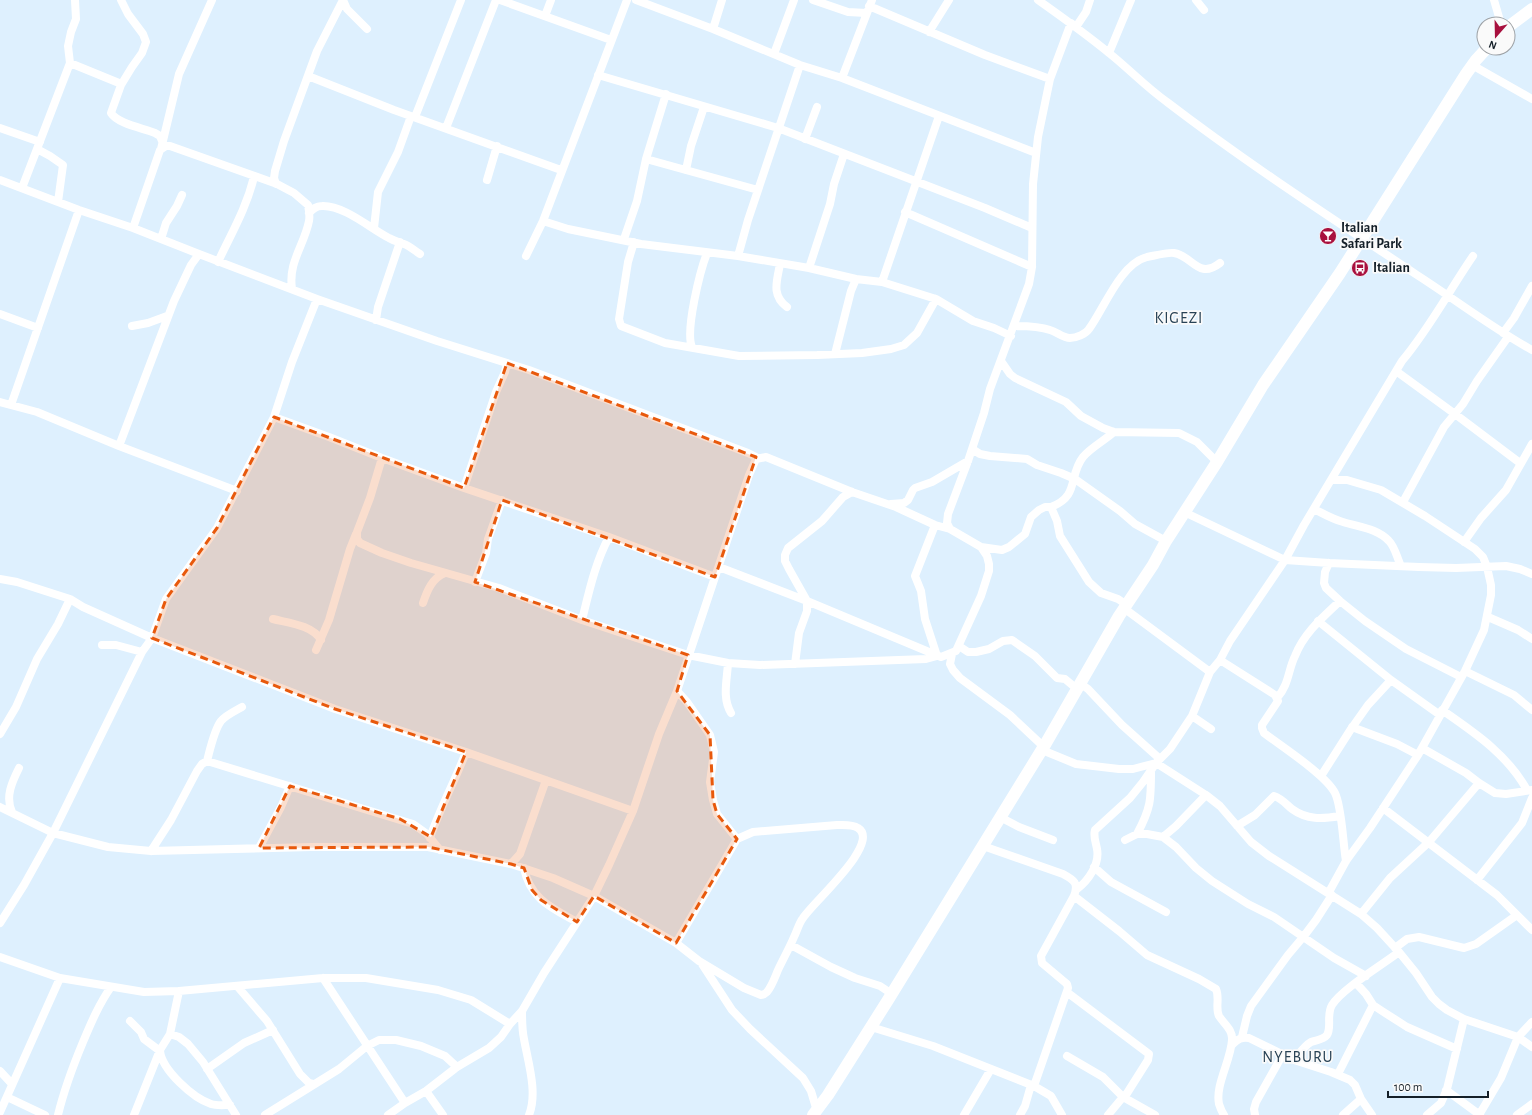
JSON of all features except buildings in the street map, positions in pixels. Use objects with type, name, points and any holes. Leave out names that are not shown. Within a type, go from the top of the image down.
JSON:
[{"type":"main road","points":[[1516,21],[1532,9]]},
{"type":"main road","points":[[815,1113],[892,994],[1043,748],[1119,616],[1153,565],[1166,541],[1217,462],[1263,385],[1340,273],[1472,65],[1480,56]]},
{"type":"street","points":[[22,188],[70,64],[68,46],[76,19],[75,0]]},
{"type":"street","points":[[121,0],[128,14],[144,34],[146,42],[142,53],[132,66],[121,85],[111,113],[112,116],[122,121],[156,133],[160,136],[161,145]]},
{"type":"street","points":[[133,228],[161,145],[179,74],[212,0]]},
{"type":"street","points":[[343,0],[347,9],[367,29]]},
{"type":"street","points":[[276,184],[274,171],[279,154],[317,51],[343,0]]},
{"type":"street","points":[[374,228],[378,192],[398,152],[461,0]]},
{"type":"street","points":[[446,128],[496,0]]},
{"type":"street","points":[[500,0],[611,40]]},
{"type":"street","points":[[544,16],[552,0]]},
{"type":"street","points":[[526,256],[542,221],[627,0]]},
{"type":"street","points":[[636,0],[713,29],[800,65],[842,78],[1036,153]]},
{"type":"street","points":[[713,29],[722,0]]},
{"type":"street","points":[[774,54],[794,0]]},
{"type":"street","points":[[813,0],[848,12],[869,6],[985,55],[1050,79]]},
{"type":"street","points":[[930,32],[949,0]]},
{"type":"street","points":[[1038,0],[1074,25],[1158,95],[1214,138],[1361,239],[1505,335],[1532,350]]},
{"type":"street","points":[[950,529],[947,523],[948,514],[968,461],[990,389],[1011,336],[1029,284],[1032,267],[1033,184],[1036,153],[1050,79],[1074,25],[1086,12],[1090,0]]},
{"type":"street","points":[[1109,53],[1131,0]]},
{"type":"street","points":[[1196,0],[1204,10]]},
{"type":"street","points":[[1494,0],[1499,16]]},
{"type":"street","points":[[842,78],[869,6]]},
{"type":"street","points":[[70,64],[97,73],[121,85]]},
{"type":"street","points":[[738,256],[748,220],[800,65]]},
{"type":"street","points":[[1472,65],[1532,99]]},
{"type":"street","points":[[598,75],[778,128],[985,208],[1032,228]]},
{"type":"street","points":[[308,76],[561,170]]},
{"type":"street","points":[[624,239],[637,201],[646,159],[666,94]]},
{"type":"street","points":[[686,170],[693,140],[704,107]]},
{"type":"street","points":[[806,140],[817,107]]},
{"type":"street","points":[[882,282],[915,182],[939,116]]},
{"type":"street","points":[[0,128],[39,145],[50,156],[63,165],[58,202]]},
{"type":"street","points":[[161,145],[170,146],[276,184],[294,193],[308,205],[309,220],[292,269],[292,289]]},
{"type":"street","points":[[487,180],[497,146]]},
{"type":"street","points":[[809,268],[830,204],[834,184],[844,154]]},
{"type":"street","points":[[646,159],[758,190]]},
{"type":"street","points":[[257,178],[268,177],[274,171]]},
{"type":"street","points":[[218,262],[243,212],[257,178]]},
{"type":"street","points":[[0,180],[79,210],[133,228],[317,299],[376,320],[530,370],[748,453],[756,457],[756,459]]},
{"type":"street","points":[[161,239],[168,219],[177,206],[182,195]]},
{"type":"street","points":[[309,213],[317,206],[329,206],[350,215],[389,238],[405,244],[420,254]]},
{"type":"street","points":[[11,405],[79,210]]},
{"type":"street","points":[[905,212],[1032,267]]},
{"type":"street","points":[[542,221],[634,242],[738,256],[809,268],[856,279],[882,282],[936,299],[973,321],[1011,336]]},
{"type":"street","points":[[376,320],[378,306],[400,242]]},
{"type":"street","points":[[634,242],[628,262],[619,319],[621,326],[665,343],[739,356],[865,353],[891,349],[904,344],[917,333],[936,299]]},
{"type":"street","points":[[692,347],[689,338],[696,294],[699,277],[707,253]]},
{"type":"street","points":[[1014,326],[1039,327],[1071,338],[1080,336],[1088,330],[1110,293],[1121,278],[1138,261],[1147,257],[1175,253],[1202,269],[1209,269],[1220,263]]},
{"type":"street","points":[[119,446],[167,316],[190,265],[199,254]]},
{"type":"street","points":[[1020,1115],[1025,1106],[1068,993],[1067,984],[1045,967],[1042,963],[1041,956],[1075,892],[1086,881],[1094,867],[1098,854],[1094,839],[1095,830],[1130,798],[1158,761],[1170,749],[1192,716],[1210,672],[1220,660],[1230,641],[1286,560],[1314,509],[1402,361],[1419,341],[1473,256]]},
{"type":"street","points":[[780,264],[776,292],[778,298],[787,307]]},
{"type":"street","points":[[835,354],[851,291],[856,279]]},
{"type":"street","points":[[1403,502],[1438,438],[1463,404],[1505,335],[1532,286]]},
{"type":"street","points":[[0,923],[24,885],[53,833],[142,652],[152,638],[166,599],[217,528],[237,491],[274,418],[292,362],[317,299]]},
{"type":"street","points":[[0,314],[38,328]]},
{"type":"street","points":[[132,326],[148,323],[167,316]]},
{"type":"street","points":[[1001,361],[1010,374],[1015,378],[1066,402],[1081,416],[1103,428],[1114,432],[1179,433],[1197,442],[1217,462]]},
{"type":"street","points":[[464,488],[507,363]]},
{"type":"street","points":[[1396,371],[1520,463]]},
{"type":"street","points":[[0,402],[37,412],[119,446],[237,491]]},
{"type":"street","points":[[274,418],[330,437],[464,488],[609,537],[715,577]]},
{"type":"street","points":[[388,1115],[426,1091],[457,1067],[489,1048],[501,1037],[522,1011],[544,973],[594,896],[633,811],[659,734],[677,691],[756,459],[766,457],[852,492],[887,504],[935,525],[950,529],[981,547],[1002,550],[1009,547],[1025,534],[1031,517],[1039,510],[1045,507],[1051,507],[1062,501],[1068,495],[1075,479],[1075,472],[1086,454],[1114,432]]},
{"type":"street","points":[[1464,542],[1481,518],[1506,490],[1532,444]]},
{"type":"street","points":[[972,449],[980,454],[990,456],[1027,459],[1037,465],[1075,479],[1120,511],[1135,524],[1166,541]]},
{"type":"street","points":[[316,650],[329,620],[350,549],[370,498],[382,458]]},
{"type":"street","points":[[887,504],[904,503],[908,500],[915,488],[932,482],[968,461]]},
{"type":"street","points":[[1242,1038],[1251,1006],[1288,955],[1304,936],[1331,894],[1346,861],[1370,828],[1420,752],[1480,641],[1488,617],[1491,590],[1487,567],[1483,557],[1475,549],[1403,502],[1381,490],[1347,480],[1332,480]]},
{"type":"street","points":[[796,664],[799,633],[807,610],[807,601],[785,561],[785,555],[788,548],[794,542],[822,520],[843,497],[852,492]]},
{"type":"street","points":[[476,582],[486,553],[488,540],[502,500]]},
{"type":"street","points":[[1051,507],[1057,521],[1060,536],[1089,582],[1101,593],[1118,599],[1126,607],[1210,672]]},
{"type":"street","points":[[1314,509],[1332,518],[1381,534],[1392,546],[1401,566]]},
{"type":"street","points":[[1184,512],[1286,560],[1456,568],[1506,566],[1520,569],[1532,574]]},
{"type":"street","points":[[935,525],[915,576],[921,591],[925,619],[936,656]]},
{"type":"street","points":[[357,532],[357,539],[360,543],[411,563],[499,588],[582,620],[688,655],[728,663],[760,665],[926,658],[936,656]]},
{"type":"street","points":[[582,620],[593,577],[609,537]]},
{"type":"street","points":[[981,547],[990,564],[989,571],[981,596],[959,646],[952,654],[950,664],[953,670],[960,678],[1010,715],[1043,748],[1066,761],[1088,766],[1119,769],[1133,769],[1158,761]]},
{"type":"street","points":[[1329,563],[1325,572],[1324,583],[1326,588],[1365,621],[1406,649],[1514,695],[1532,710]]},
{"type":"street","points":[[719,567],[888,634],[936,656],[941,657],[952,654]]},
{"type":"street","points":[[423,603],[432,583],[440,575],[445,573]]},
{"type":"street","points":[[0,579],[18,582],[70,599],[83,607],[152,638],[335,709],[466,752],[633,811]]},
{"type":"street","points":[[0,734],[16,707],[37,659],[58,624],[70,599]]},
{"type":"street","points":[[1340,601],[1318,621],[1301,642],[1293,661],[1285,688],[1277,698],[1278,701],[1262,725],[1262,730],[1321,776],[1336,794],[1346,861]]},
{"type":"street","points":[[1488,617],[1518,630],[1532,639]]},
{"type":"street","points":[[273,619],[309,629],[321,640]]},
{"type":"street","points":[[1318,621],[1391,680],[1478,735],[1504,758],[1529,790],[1506,794],[1495,793],[1466,773],[1420,752],[1352,727]]},
{"type":"street","points":[[959,646],[968,652],[976,652],[989,649],[1003,641],[1012,640],[1035,656],[1057,678],[1065,679],[1088,689],[1158,761],[1206,794],[1220,806],[1251,842],[1269,856],[1361,914],[1377,928],[1416,973],[1432,997],[1447,1010],[1464,1019],[1518,1037],[1532,1047]]},
{"type":"street","points":[[102,645],[116,645],[142,652]]},
{"type":"street","points":[[1220,660],[1275,695],[1277,698]]},
{"type":"street","points":[[728,663],[725,697],[726,704],[731,714]]},
{"type":"street","points":[[1321,776],[1368,705],[1391,680]]},
{"type":"street","points":[[677,691],[687,702],[710,735],[714,752],[710,782],[713,800],[717,814],[737,839]]},
{"type":"street","points":[[208,761],[217,728],[221,721],[226,716],[242,707]]},
{"type":"street","points":[[1192,716],[1211,729]]},
{"type":"street","points":[[430,838],[435,822],[453,785],[466,752]]},
{"type":"street","points":[[151,851],[171,820],[197,771],[202,764],[208,761],[417,826],[440,850]]},
{"type":"street","points":[[12,812],[8,799],[13,781],[19,768]]},
{"type":"street","points":[[1137,834],[1151,800],[1151,770]]},
{"type":"street","points":[[511,864],[520,854],[546,780]]},
{"type":"street","points":[[1361,914],[1390,878],[1429,842],[1479,783]]},
{"type":"street","points":[[260,848],[282,807],[290,786]]},
{"type":"street","points":[[1163,838],[1206,794]]},
{"type":"street","points":[[1237,826],[1255,815],[1274,796],[1279,798],[1295,811],[1313,818],[1321,819],[1340,816]]},
{"type":"street","points":[[1477,880],[1522,823],[1532,798]]},
{"type":"street","points":[[0,807],[53,833],[108,847],[151,851],[389,846],[428,847],[511,864],[554,878],[594,896],[676,944],[744,988],[761,995],[767,992],[772,983],[791,945],[802,918],[836,882],[856,853],[862,842],[862,832],[857,827],[850,825],[837,825],[753,832],[737,839],[676,944]]},
{"type":"street","points":[[1383,808],[1497,895],[1532,930]]},
{"type":"street","points":[[1000,817],[1019,827],[1053,840]]},
{"type":"street","points":[[1125,840],[1137,834],[1147,834],[1163,838],[1176,847],[1212,881],[1248,904],[1274,917],[1304,936],[1334,958],[1366,976]]},
{"type":"street","points":[[982,846],[1072,878],[1075,883],[1075,892],[1147,955],[1199,979],[1216,989],[1218,998],[1218,1013],[1232,1034],[1232,1045],[1219,1093],[1219,1104],[1224,1115]]},
{"type":"street","points":[[1094,867],[1111,882],[1166,912]]},
{"type":"street","points":[[524,868],[532,890],[541,900],[548,906],[577,922]]},
{"type":"street","points":[[1294,1060],[1310,1042],[1326,1037],[1329,1029],[1328,1015],[1332,1006],[1340,996],[1397,950],[1407,939],[1419,937],[1464,948],[1476,944],[1517,915]]},
{"type":"street","points":[[791,945],[831,967],[855,978],[880,986],[892,994]]},
{"type":"street","points":[[0,956],[60,978],[144,992],[180,991],[323,978],[366,978],[438,990],[472,1000],[510,1024]]},
{"type":"street","points":[[699,960],[732,1010],[750,1029],[803,1078],[811,1091],[815,1113]]},
{"type":"street","points":[[0,1112],[33,1038],[48,1009],[60,978]]},
{"type":"street","points":[[323,978],[405,1103]]},
{"type":"street","points":[[1356,983],[1374,1005],[1407,1027],[1457,1049]]},
{"type":"street","points":[[238,986],[273,1030],[300,1074],[313,1084]]},
{"type":"street","points":[[58,1115],[70,1073],[90,1025],[111,987]]},
{"type":"street","points":[[134,1115],[160,1051],[170,1034],[180,991]]},
{"type":"street","points":[[1068,993],[1149,1054],[1150,1057],[1124,1097],[1108,1115]]},
{"type":"street","points":[[1338,1074],[1374,1005]]},
{"type":"street","points":[[522,1011],[524,1040],[530,1069],[533,1101],[529,1115]]},
{"type":"street","points":[[1427,1115],[1441,1103],[1446,1090],[1464,1019]]},
{"type":"street","points":[[130,1021],[137,1027],[144,1039],[160,1051],[161,1059],[169,1073],[194,1096],[212,1105],[230,1105]]},
{"type":"street","points":[[1446,1090],[1480,1115],[1501,1078],[1518,1037],[1532,1022]]},
{"type":"street","points":[[871,1027],[933,1046],[1032,1085],[1051,1096],[1062,1115]]},
{"type":"street","points":[[207,1069],[244,1043],[273,1030]]},
{"type":"street","points":[[170,1034],[179,1037],[188,1044],[207,1069],[236,1115]]},
{"type":"street","points":[[1232,1045],[1237,1040],[1242,1038],[1250,1038],[1294,1060],[1338,1074],[1350,1080],[1355,1086],[1361,1100],[1372,1115]]},
{"type":"street","points":[[265,1115],[339,1068],[367,1046],[379,1040],[396,1040],[421,1046],[445,1056],[457,1067]]},
{"type":"street","points":[[1255,1115],[1254,1109],[1256,1102],[1282,1054]]},
{"type":"street","points":[[1067,1056],[1103,1077],[1124,1097],[1155,1115]]},
{"type":"street","points":[[964,1115],[991,1070]]},
{"type":"street","points":[[0,1071],[12,1084]]},
{"type":"street","points":[[426,1091],[444,1115]]},
{"type":"street","points":[[7,1097],[45,1115]]},
{"type":"street","points":[[1343,1115],[1361,1100]]},
{"type":"street","points":[[1516,1115],[1532,1104]]},
{"type":"highlighted area","points":[[507,363],[756,457],[715,577],[502,500],[475,582],[688,655],[677,691],[710,735],[713,800],[717,814],[737,839],[676,943],[594,896],[577,922],[541,900],[532,890],[524,868],[511,864],[428,847],[259,848],[290,786],[400,819],[431,837],[466,752],[335,709],[152,638],[166,599],[217,528],[274,417],[464,488]]},
{"type":"place","name":"Italian Safari Park","points":[[1328,236]]},
{"type":"place","name":"Italian","points":[[1360,268]]},
{"type":"district","name":"KIGEZI","points":[[1179,318]]},
{"type":"district","name":"NYEBURU","points":[[1298,1057]]}]
